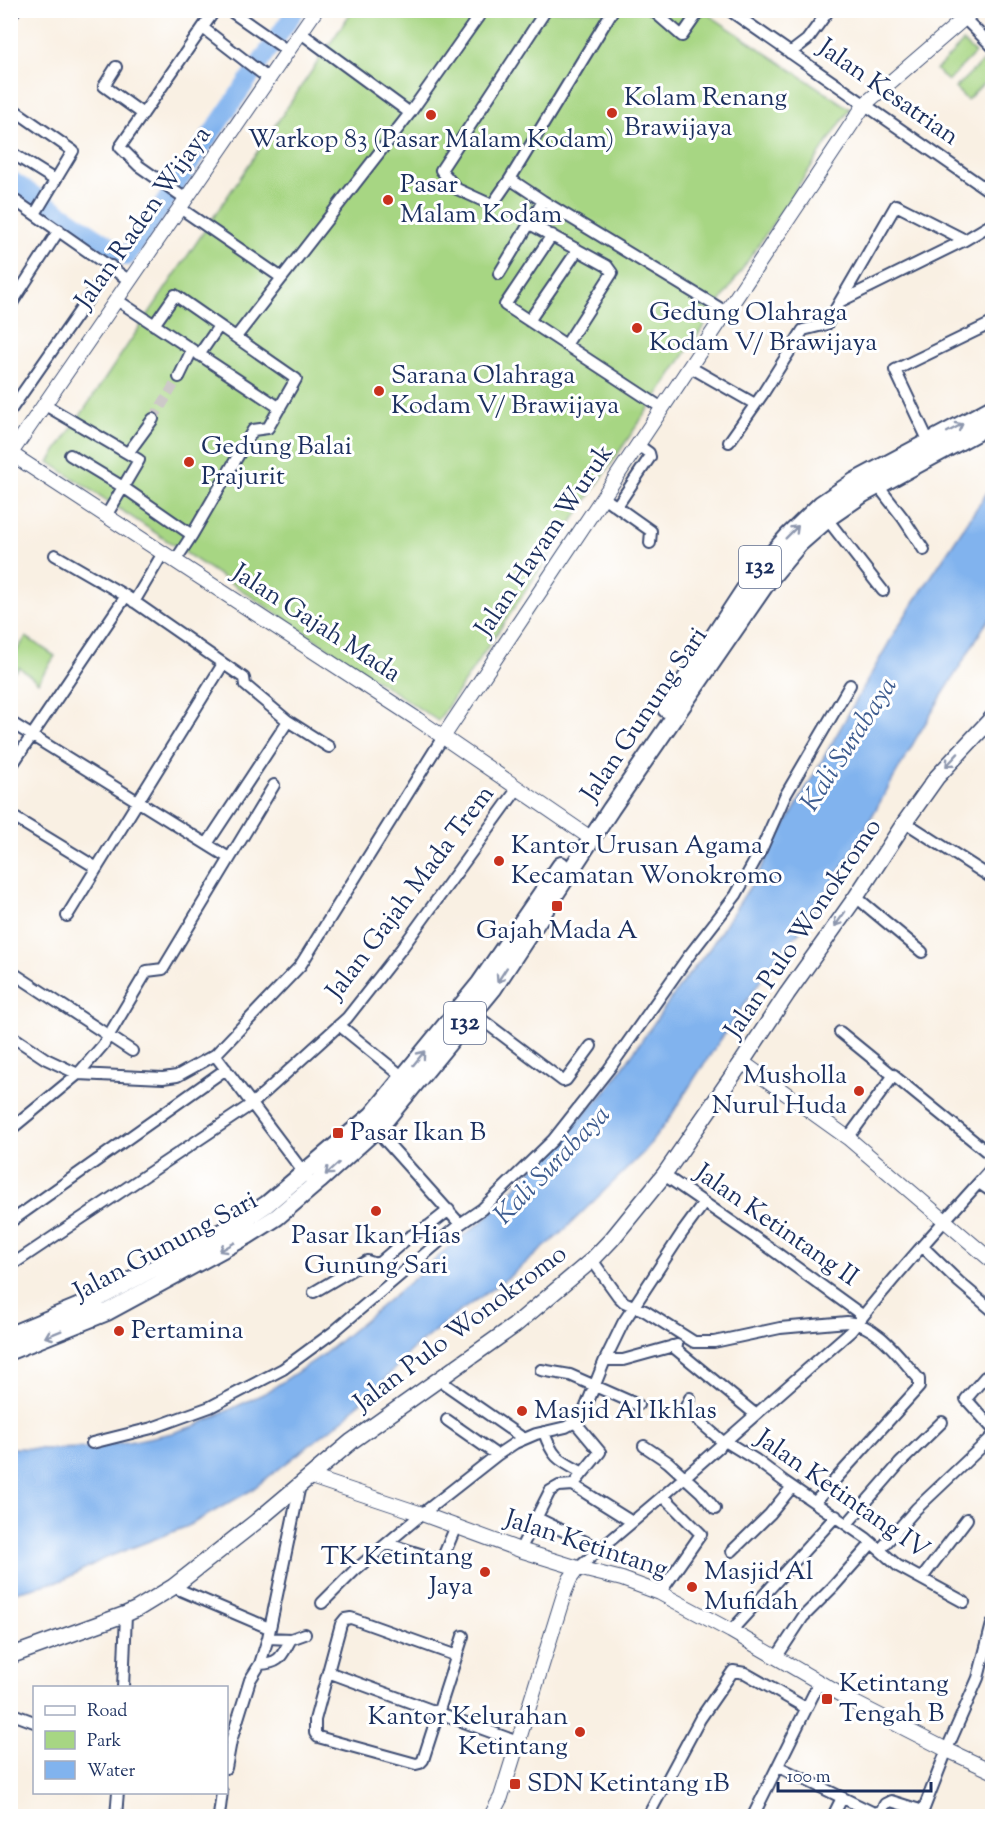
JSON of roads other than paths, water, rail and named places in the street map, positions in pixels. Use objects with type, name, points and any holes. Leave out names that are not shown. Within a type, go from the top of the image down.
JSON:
[{"type":"main road","name":"Jalan Gunung Sari","points":[[10,1335],[97,1299],[206,1241],[309,1179],[376,1130],[493,989],[588,836],[743,605],[771,555],[821,504],[855,481],[993,408]]},
{"type":"main road","name":"Jalan Gunung Sari","points":[[743,605],[768,581],[792,552],[827,519],[863,494],[993,424]]},
{"type":"main road","name":"Jalan Pulo Wonokromo","points":[[10,1656],[126,1614],[173,1587],[257,1521],[352,1441],[514,1326],[592,1260],[664,1175],[937,777],[993,718]]},
{"type":"main road","name":"Jalan Gunung Sari","points":[[10,1351],[106,1312],[214,1255],[277,1217],[309,1179],[372,1115],[480,983],[588,836]]},
{"type":"street","points":[[10,16],[15,10]]},
{"type":"street","points":[[215,10],[120,147],[139,166],[282,278]]},
{"type":"street","points":[[229,10],[284,49]]},
{"type":"street","name":"Jalan Raden Wijaya","points":[[11,453],[130,281],[284,49],[301,33],[316,10]]},
{"type":"street","points":[[236,337],[410,113],[483,10]]},
{"type":"street","points":[[546,10],[441,170],[457,189],[492,205],[613,10]]},
{"type":"street","points":[[652,10],[682,36],[700,10]]},
{"type":"street","name":"Jalan Kesatrian","points":[[729,10],[993,193]]},
{"type":"street","points":[[790,53],[807,40],[829,10]]},
{"type":"street","points":[[970,15],[993,46]]},
{"type":"street","name":"Jalan Hayam Wuruk","points":[[78,1074],[163,1078],[177,1076],[215,1055],[300,966],[443,737],[865,105],[970,15]]},
{"type":"street","points":[[203,28],[266,76]]},
{"type":"street","points":[[301,33],[410,113]]},
{"type":"street","points":[[116,67],[104,86],[143,114]]},
{"type":"street","points":[[10,107],[73,151],[41,205]]},
{"type":"street","points":[[10,152],[55,180]]},
{"type":"street","points":[[510,179],[726,312]]},
{"type":"street","points":[[12,200],[41,205],[59,230],[130,281]]},
{"type":"street","points":[[499,274],[543,201]]},
{"type":"street","points":[[729,442],[803,330],[827,324],[896,205],[965,240]]},
{"type":"street","points":[[530,224],[607,266],[612,273],[566,345]]},
{"type":"street","points":[[840,302],[993,224]]},
{"type":"street","points":[[10,306],[59,230]]},
{"type":"street","points":[[552,235],[505,305],[662,408]]},
{"type":"street","points":[[529,321],[577,251]]},
{"type":"street","points":[[10,411],[111,266]]},
{"type":"street","points":[[154,325],[175,295],[296,379],[268,428],[253,430],[175,561]]},
{"type":"street","points":[[117,300],[279,408]]},
{"type":"street","points":[[929,442],[895,370],[993,322]]},
{"type":"street","points":[[179,377],[196,352],[219,326]]},
{"type":"street","points":[[690,367],[755,404]]},
{"type":"street","points":[[45,405],[139,460],[106,516]]},
{"type":"street","points":[[128,453],[153,419]]},
{"type":"street","points":[[617,506],[650,456],[638,445]]},
{"type":"street","name":"Jalan Gajah Mada","points":[[11,453],[443,737],[588,836]]},
{"type":"street","points":[[70,455],[123,487],[192,535]]},
{"type":"street","points":[[878,486],[924,550]]},
{"type":"street","points":[[603,497],[651,531],[650,543]]},
{"type":"street","points":[[827,519],[883,591]]},
{"type":"street","points":[[10,768],[163,553]]},
{"type":"street","points":[[55,555],[130,599],[244,678],[244,685],[288,721],[329,747]]},
{"type":"street","points":[[67,916],[223,664]]},
{"type":"street","points":[[92,1443],[152,1428],[210,1407],[275,1374],[332,1334],[460,1224],[482,1209],[553,1140],[609,1069],[688,957],[736,895],[762,848],[785,796],[850,685]]},
{"type":"street","points":[[207,844],[288,721]]},
{"type":"street","points":[[10,722],[229,858]]},
{"type":"street","points":[[10,1130],[78,1074],[109,1035],[147,971],[163,969],[274,785]]},
{"type":"street","name":"Jalan Gajah Mada Trem","points":[[10,1266],[252,1104],[339,1025],[402,948],[518,788]]},
{"type":"street","points":[[10,815],[97,868]]},
{"type":"street","points":[[905,822],[991,873]]},
{"type":"street","points":[[856,897],[922,952]]},
{"type":"street","points":[[10,970],[132,1051]]},
{"type":"street","points":[[473,1013],[563,1081],[591,1046]]},
{"type":"street","name":"Jalan Gajah Mada Trem","points":[[339,1025],[403,1077]]},
{"type":"street","points":[[840,1032],[993,1156]]},
{"type":"street","points":[[10,1035],[46,1059],[78,1074]]},
{"type":"street","points":[[215,1055],[309,1179]]},
{"type":"street","points":[[742,1062],[848,1138],[993,1261]]},
{"type":"street","points":[[10,1222],[226,1069]]},
{"type":"street","points":[[848,1138],[894,1075]]},
{"type":"street","points":[[376,1130],[460,1224]]},
{"type":"street","points":[[491,1816],[501,1797],[565,1591],[578,1568],[851,1331],[922,1246],[993,1168]]},
{"type":"street","name":"Jalan Ketintang II","points":[[664,1175],[767,1246],[860,1319],[919,1379],[920,1384],[815,1502]]},
{"type":"street","points":[[979,1183],[993,1192]]},
{"type":"street","points":[[322,1603],[354,1571],[497,1455],[514,1443],[566,1427],[583,1414],[622,1323],[704,1203]]},
{"type":"street","points":[[314,1292],[368,1261],[376,1264],[380,1262],[409,1237],[430,1225],[449,1210]]},
{"type":"street","points":[[922,1246],[959,1282],[993,1310]]},
{"type":"street","points":[[592,1260],[618,1296],[694,1342]]},
{"type":"street","points":[[605,1360],[623,1360],[672,1346],[694,1342],[714,1342],[780,1328],[860,1319]]},
{"type":"street","points":[[672,1346],[755,1414]]},
{"type":"street","points":[[541,1370],[570,1376],[638,1405]]},
{"type":"street","points":[[985,1377],[966,1399],[993,1428]]},
{"type":"street","points":[[439,1380],[524,1439]]},
{"type":"street","name":"Jalan Ketintang IV","points":[[690,1398],[685,1409],[724,1442],[756,1460],[836,1516],[898,1566],[964,1602]]},
{"type":"street","points":[[447,1420],[497,1455]]},
{"type":"street","points":[[573,1485],[600,1452],[575,1422]]},
{"type":"street","points":[[847,1524],[905,1457],[942,1422]]},
{"type":"street","points":[[544,1432],[554,1456],[583,1473]]},
{"type":"street","points":[[776,1658],[803,1617],[993,1437]]},
{"type":"street","points":[[644,1446],[668,1462],[701,1492],[715,1509]]},
{"type":"street","points":[[228,1757],[250,1680],[260,1664],[305,1480]]},
{"type":"street","name":"Jalan Ketintang","points":[[305,1480],[422,1514],[520,1550],[622,1579],[660,1593],[855,1703],[993,1771]]},
{"type":"street","points":[[520,1550],[554,1487],[573,1485],[632,1522]]},
{"type":"street","points":[[732,1551],[770,1514],[792,1487]]},
{"type":"street","points":[[660,1593],[701,1534],[663,1496]]},
{"type":"street","points":[[731,1631],[836,1516]]},
{"type":"street","points":[[537,1518],[600,1548]]},
{"type":"street","points":[[922,1578],[967,1519]]},
{"type":"street","points":[[388,1544],[439,1560],[443,1557],[456,1526]]},
{"type":"street","points":[[173,1587],[268,1633],[291,1640]]},
{"type":"street","points":[[123,1686],[126,1614]]},
{"type":"street","points":[[457,1656],[351,1618],[345,1619],[341,1624],[315,1720],[314,1729],[318,1737],[416,1764],[420,1763],[464,1636]]},
{"type":"street","points":[[779,1767],[874,1813],[881,1811],[885,1804],[891,1802],[922,1814],[978,1678],[993,1624]]},
{"type":"street","points":[[260,1664],[276,1662],[291,1640],[305,1634]]},
{"type":"street","points":[[648,1816],[700,1719],[733,1671],[745,1673],[807,1708]]},
{"type":"street","points":[[328,1672],[518,1742]]},
{"type":"street","points":[[753,1816],[819,1683]]},
{"type":"street","points":[[10,1713],[33,1722]]},
{"type":"street","points":[[116,1816],[118,1794]]},
{"type":"street","points":[[219,1816],[222,1794]]},
{"type":"street","points":[[832,1816],[842,1798]]},
{"type":"water","name":"Kali Surabaya","points":[[992,485],[992,616],[917,737],[851,853],[800,931],[777,956],[671,1116],[644,1152],[559,1235],[509,1277],[452,1317],[409,1352],[381,1384],[346,1417],[250,1491],[188,1526],[103,1559],[63,1580],[11,1593],[11,1448],[87,1448],[172,1433],[195,1426],[267,1392],[324,1354],[452,1244],[483,1221],[607,1090],[682,983],[710,948],[753,882],[899,625]]},
{"type":"waterway","points":[[10,179],[127,257],[296,10]]},
{"type":"tunnel","points":[[153,419],[179,377]]},
{"type":"place","name":"Kolam Renang Brawijaya","points":[[612,113]]},
{"type":"place","name":"Warkop 83 (Pasar Malam Kodam)","points":[[431,115]]},
{"type":"place","name":"Pasar Malam Kodam","points":[[388,200]]},
{"type":"place","name":"Gedung Olahraga Kodam V/ Brawijaya","points":[[637,328]]},
{"type":"place","name":"Sarana Olahraga Kodam V/ Brawijaya","points":[[379,391]]},
{"type":"place","name":"Gedung Balai Prajurit","points":[[189,462]]},
{"type":"place","name":"Kantor Urusan Agama Kecamatan Wonokromo","points":[[499,861]]},
{"type":"place","name":"Gajah Mada A","points":[[557,906]]},
{"type":"place","name":"Musholla Nurul Huda","points":[[859,1091]]},
{"type":"place","name":"Pasar Ikan B","points":[[338,1133]]},
{"type":"place","name":"Pasar Ikan Hias Gunung Sari","points":[[376,1211]]},
{"type":"place","name":"Pertamina","points":[[119,1331]]},
{"type":"place","name":"Masjid Al Ikhlas","points":[[522,1411]]},
{"type":"place","name":"TK Ketintang Jaya","points":[[485,1572]]},
{"type":"place","name":"Masjid Al Mufidah","points":[[692,1587]]},
{"type":"place","name":"Ketintang Tengah B","points":[[827,1699]]},
{"type":"place","name":"Kantor Kelurahan Ketintang","points":[[580,1732]]},
{"type":"place","name":"SDN Ketintang 1B","points":[[515,1784]]}]
